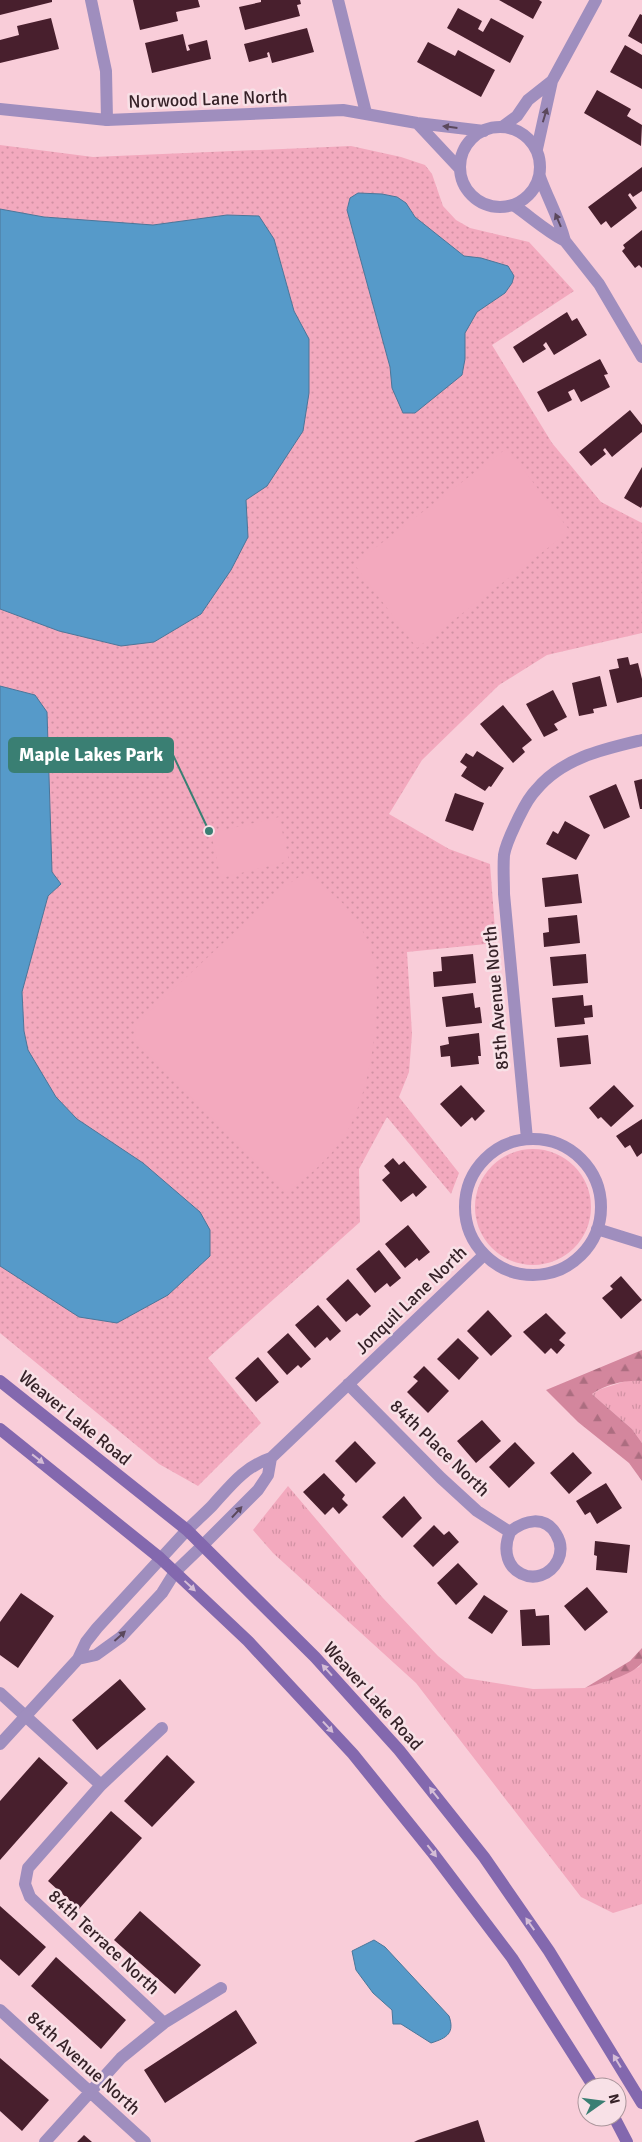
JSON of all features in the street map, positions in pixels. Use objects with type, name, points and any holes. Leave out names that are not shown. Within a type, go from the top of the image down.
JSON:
[{"type":"main road","name":"Weaver Lake Road","points":[[0,1381],[187,1530],[314,1656],[399,1750],[484,1858],[549,1951],[642,2103]]},
{"type":"main road","points":[[0,1429],[160,1558],[248,1641],[353,1754],[432,1852],[512,1958],[588,2077]]},
{"type":"main road","points":[[620,2127],[628,2142]]},
{"type":"street","points":[[91,0],[106,71],[106,120]]},
{"type":"street","points":[[338,0],[366,113]]},
{"type":"street","points":[[537,148],[552,81],[596,0]]},
{"type":"street","points":[[502,127],[516,116],[528,100],[552,81]]},
{"type":"street","name":"Norwood Lane North","points":[[0,109],[106,120],[343,110],[417,123],[484,131]]},
{"type":"street","points":[[417,123],[460,169]]},
{"type":"street","points":[[540,177],[531,194],[515,206],[496,208],[478,202],[465,188],[460,169],[463,150],[475,135],[492,127],[510,127],[525,135],[537,148],[541,162],[540,177],[549,203],[559,219],[565,240],[599,284],[642,356]]},
{"type":"street","points":[[515,206],[538,222],[547,232],[565,240]]},
{"type":"street","name":"85th Avenue North","points":[[527,1139],[504,894],[504,854],[524,808],[536,789],[553,774],[571,762],[608,748],[642,740]]},
{"type":"street","points":[[484,1255],[474,1242],[467,1227],[465,1211],[466,1194],[480,1164],[486,1157],[509,1143],[527,1139],[549,1141],[570,1150],[586,1165],[597,1185],[601,1207],[597,1229],[642,1243]]},
{"type":"street","name":"Jonquil Lane North","points":[[0,1744],[78,1659],[86,1642],[160,1558],[211,1507],[239,1475],[256,1462],[271,1458],[484,1255],[502,1268],[517,1273],[524,1275],[548,1274],[569,1265],[586,1249],[597,1229]]},
{"type":"street","name":"84th Place North","points":[[348,1384],[441,1478],[477,1511],[510,1532]]},
{"type":"street","name":"Jonquil Lane North","points":[[78,1659],[96,1656],[121,1637],[162,1593],[175,1572],[258,1490],[268,1474],[271,1458]]},
{"type":"street","points":[[528,1521],[546,1524],[554,1530],[561,1547],[560,1556],[555,1566],[540,1576],[522,1574],[514,1569],[508,1562],[506,1553],[506,1544],[510,1532],[518,1525],[528,1521]]},
{"type":"street","points":[[0,1694],[101,1785],[162,1728]]},
{"type":"street","name":"84th Terrace North","points":[[101,1785],[28,1868],[25,1884],[30,1897],[164,2022]]},
{"type":"street","points":[[45,2142],[121,2058],[164,2022],[221,1988]]},
{"type":"street","name":"84th Avenue North","points":[[0,2010],[145,2142]]},
{"type":"green space","points":[[0,145],[93,157],[351,146],[401,157],[425,165],[432,174],[443,206],[456,220],[470,228],[529,242],[574,291],[492,345],[552,443],[601,502],[642,523],[642,633],[547,655],[499,685],[422,760],[389,814],[449,849],[490,864],[496,943],[407,952],[412,1034],[409,1072],[399,1097],[459,1173],[451,1194],[387,1117],[359,1169],[360,1222],[208,1358],[261,1423],[198,1486],[159,1464],[0,1333]]},
{"type":"green space","points":[[507,448],[570,531],[417,648],[354,564]]},
{"type":"green space","points":[[279,817],[289,861],[221,878],[211,833]]},
{"type":"green space","points":[[305,873],[328,890],[349,910],[363,931],[371,950],[375,969],[376,1015],[371,1060],[360,1103],[352,1122],[343,1138],[324,1161],[286,1193],[135,1041],[136,1024],[281,889]]},
{"type":"green space","points":[[533,1149],[555,1153],[565,1158],[574,1166],[582,1175],[587,1185],[591,1207],[587,1229],[582,1239],[574,1248],[565,1256],[555,1261],[533,1265],[511,1261],[501,1256],[492,1248],[484,1239],[479,1229],[475,1207],[479,1185],[484,1175],[492,1166],[501,1158],[511,1153]]},
{"type":"green space","points":[[642,1350],[642,1381],[616,1383],[592,1394],[632,1429],[642,1443],[642,1481],[629,1463],[578,1422],[546,1390]]},
{"type":"green space","points":[[629,1380],[642,1381],[642,1443],[632,1429],[592,1394]]},
{"type":"green space","points":[[288,1486],[382,1597],[438,1656],[465,1678],[533,1689],[585,1688],[610,1680],[639,1667],[642,1663],[642,1904],[613,1913],[581,1897],[416,1683],[273,1553],[253,1530]]},
{"type":"green space","points":[[642,1648],[642,1663],[637,1668],[631,1672],[585,1688],[630,1661]]},
{"type":"water","points":[[358,193],[397,197],[406,203],[415,217],[464,256],[481,258],[508,266],[514,276],[512,283],[505,293],[477,312],[465,333],[465,359],[462,375],[415,413],[403,413],[392,388],[390,367],[347,210],[350,198]]},
{"type":"water","points":[[0,209],[44,217],[153,225],[227,215],[259,216],[274,239],[294,311],[309,339],[309,393],[303,431],[267,486],[246,500],[248,537],[231,570],[201,614],[154,642],[121,646],[59,631],[0,609]]},
{"type":"water","points":[[0,686],[35,695],[47,712],[52,872],[61,884],[48,896],[22,992],[24,1031],[28,1050],[56,1097],[77,1119],[143,1163],[200,1212],[210,1230],[210,1256],[168,1295],[117,1323],[79,1317],[0,1266]]},
{"type":"water","points":[[374,1940],[385,1947],[449,2016],[451,2027],[445,2037],[431,2043],[401,2024],[393,2024],[392,2010],[373,1993],[356,1970],[352,1951]]},
{"type":"building","points":[[0,0],[52,0],[52,2],[0,15]]},
{"type":"building","points":[[133,0],[198,0],[200,7],[176,12],[178,21],[140,30]]},
{"type":"building","points":[[261,0],[300,0],[301,4],[297,5],[300,16],[245,30],[239,7],[261,2]]},
{"type":"building","points":[[499,0],[539,0],[542,2],[533,19]]},
{"type":"building","points":[[458,8],[482,21],[478,29],[483,32],[491,18],[524,36],[510,63],[447,28]]},
{"type":"building","points":[[640,14],[642,15],[642,44],[628,36]]},
{"type":"building","points":[[51,18],[59,49],[0,63],[0,40],[19,35],[17,26]]},
{"type":"building","points":[[307,28],[314,52],[272,63],[269,52],[267,53],[268,57],[249,62],[244,44]]},
{"type":"building","points":[[183,34],[187,51],[190,50],[188,45],[207,40],[211,59],[152,73],[145,43]]},
{"type":"building","points":[[428,42],[455,56],[458,50],[495,70],[481,97],[417,62]]},
{"type":"building","points":[[625,45],[642,55],[642,89],[610,72]]},
{"type":"building","points":[[597,90],[631,109],[627,116],[642,125],[641,146],[584,113]]},
{"type":"building","points":[[642,167],[642,191],[633,197],[630,193],[628,195],[637,208],[611,228],[606,221],[601,225],[588,207]]},
{"type":"building","points":[[642,230],[642,268],[639,265],[635,268],[622,251],[625,248],[623,245]]},
{"type":"building","points":[[567,312],[572,321],[577,318],[587,335],[554,355],[546,342],[543,345],[546,349],[523,363],[513,347]]},
{"type":"building","points":[[600,359],[608,374],[604,375],[610,387],[581,402],[574,389],[568,392],[572,400],[548,412],[537,392]]},
{"type":"building","points":[[630,410],[642,425],[642,432],[612,457],[605,448],[603,450],[606,454],[591,466],[579,452]]},
{"type":"building","points":[[642,467],[642,506],[641,508],[624,498]]},
{"type":"building","points":[[628,657],[630,665],[638,663],[642,679],[642,697],[617,703],[609,670],[619,668],[617,659]]},
{"type":"building","points":[[600,676],[607,706],[593,709],[594,713],[579,716],[572,683]]},
{"type":"building","points":[[553,690],[567,717],[554,724],[558,730],[544,737],[526,704]]},
{"type":"building","points":[[503,705],[532,740],[522,748],[525,752],[513,763],[480,724]]},
{"type":"building","points":[[477,751],[504,768],[491,787],[489,786],[485,791],[461,776],[467,767],[460,762],[466,753],[473,757]]},
{"type":"building","points":[[642,779],[642,809],[640,809],[634,781]]},
{"type":"building","points":[[616,784],[630,817],[604,829],[589,796]]},
{"type":"building","points":[[455,793],[484,803],[473,831],[445,821]]},
{"type":"building","points":[[565,821],[590,835],[576,860],[546,844],[553,831],[558,834]]},
{"type":"building","points":[[578,874],[582,903],[545,907],[542,878]]},
{"type":"building","points":[[577,915],[580,943],[544,947],[543,933],[549,932],[548,918]]},
{"type":"building","points":[[473,954],[476,983],[434,987],[433,972],[442,971],[441,957]]},
{"type":"building","points":[[586,954],[588,983],[553,986],[550,957]]},
{"type":"building","points":[[473,993],[475,1008],[480,1007],[482,1023],[446,1027],[442,997]]},
{"type":"building","points":[[583,995],[584,1006],[592,1005],[593,1017],[584,1018],[585,1024],[555,1027],[552,998]]},
{"type":"building","points":[[479,1033],[481,1056],[478,1056],[479,1064],[451,1067],[450,1056],[441,1057],[440,1046],[449,1044],[448,1037]]},
{"type":"building","points":[[588,1035],[591,1064],[560,1067],[557,1038]]},
{"type":"building","points":[[461,1085],[485,1111],[475,1121],[472,1117],[461,1127],[440,1104]]},
{"type":"building","points":[[614,1085],[634,1106],[611,1127],[601,1117],[598,1119],[589,1108]]},
{"type":"building","points":[[642,1119],[642,1153],[637,1157],[630,1145],[625,1148],[616,1136]]},
{"type":"building","points":[[393,1158],[399,1165],[404,1161],[427,1187],[416,1197],[413,1193],[401,1202],[382,1180],[390,1173],[384,1166]]},
{"type":"building","points":[[408,1225],[430,1252],[419,1261],[417,1258],[405,1268],[385,1244]]},
{"type":"building","points":[[379,1250],[401,1278],[390,1287],[387,1283],[375,1293],[356,1269]]},
{"type":"building","points":[[621,1276],[642,1300],[621,1319],[602,1298],[613,1289],[610,1286]]},
{"type":"building","points":[[348,1279],[371,1306],[360,1316],[357,1313],[346,1322],[326,1299]]},
{"type":"building","points":[[318,1305],[341,1331],[330,1341],[327,1337],[315,1348],[295,1325]]},
{"type":"building","points":[[488,1310],[512,1336],[491,1356],[467,1331]]},
{"type":"building","points":[[546,1313],[566,1333],[559,1340],[565,1345],[557,1354],[551,1348],[545,1354],[523,1332]]},
{"type":"building","points":[[288,1333],[311,1359],[301,1368],[298,1365],[287,1375],[267,1352]]},
{"type":"building","points":[[458,1338],[479,1358],[459,1380],[437,1359]]},
{"type":"building","points":[[258,1357],[279,1382],[256,1402],[235,1378]]},
{"type":"building","points":[[424,1366],[449,1391],[428,1413],[407,1392],[418,1381],[413,1377]]},
{"type":"building","points":[[482,1420],[501,1441],[476,1463],[457,1441]]},
{"type":"building","points":[[355,1441],[376,1463],[356,1483],[335,1461]]},
{"type":"building","points":[[515,1442],[535,1463],[509,1488],[489,1467]]},
{"type":"building","points":[[573,1452],[592,1473],[569,1494],[550,1473]]},
{"type":"building","points":[[324,1473],[345,1495],[342,1499],[348,1505],[339,1514],[333,1507],[325,1515],[303,1492]]},
{"type":"building","points":[[606,1483],[622,1508],[597,1524],[590,1512],[585,1515],[576,1501]]},
{"type":"building","points":[[404,1496],[422,1518],[402,1538],[382,1517]]},
{"type":"building","points":[[434,1525],[444,1535],[449,1531],[459,1542],[433,1567],[413,1546]]},
{"type":"building","points":[[595,1541],[630,1545],[627,1573],[596,1570]]},
{"type":"building","points":[[458,1563],[478,1584],[456,1605],[437,1583]]},
{"type":"building","points":[[587,1587],[608,1612],[585,1631],[564,1606]]},
{"type":"building","points":[[21,1593],[54,1616],[18,1668],[0,1655],[0,1622]]},
{"type":"building","points":[[484,1595],[508,1611],[492,1634],[468,1618]]},
{"type":"building","points":[[535,1609],[536,1616],[549,1615],[550,1645],[522,1646],[520,1610]]},
{"type":"building","points":[[120,1679],[146,1709],[97,1750],[72,1720]]},
{"type":"building","points":[[167,1755],[195,1782],[152,1827],[124,1801]]},
{"type":"building","points":[[39,1757],[68,1783],[0,1860],[0,1801]]},
{"type":"building","points":[[111,1811],[142,1838],[79,1909],[48,1881]]},
{"type":"building","points":[[0,1906],[46,1947],[19,1976],[0,1959]]},
{"type":"building","points":[[140,1911],[201,1965],[175,1994],[114,1940]]},
{"type":"building","points":[[56,1957],[126,2020],[101,2049],[31,1986]]},
{"type":"building","points":[[236,2010],[257,2043],[165,2103],[144,2070]]},
{"type":"building","points":[[0,2058],[49,2100],[22,2131],[0,2111]]},
{"type":"building","points":[[478,2120],[485,2142],[414,2142],[418,2140]]},
{"type":"building","points":[[84,2135],[92,2142],[77,2142]]},
{"type":"place","name":"Maple Lakes Park","points":[[209,831]]}]
